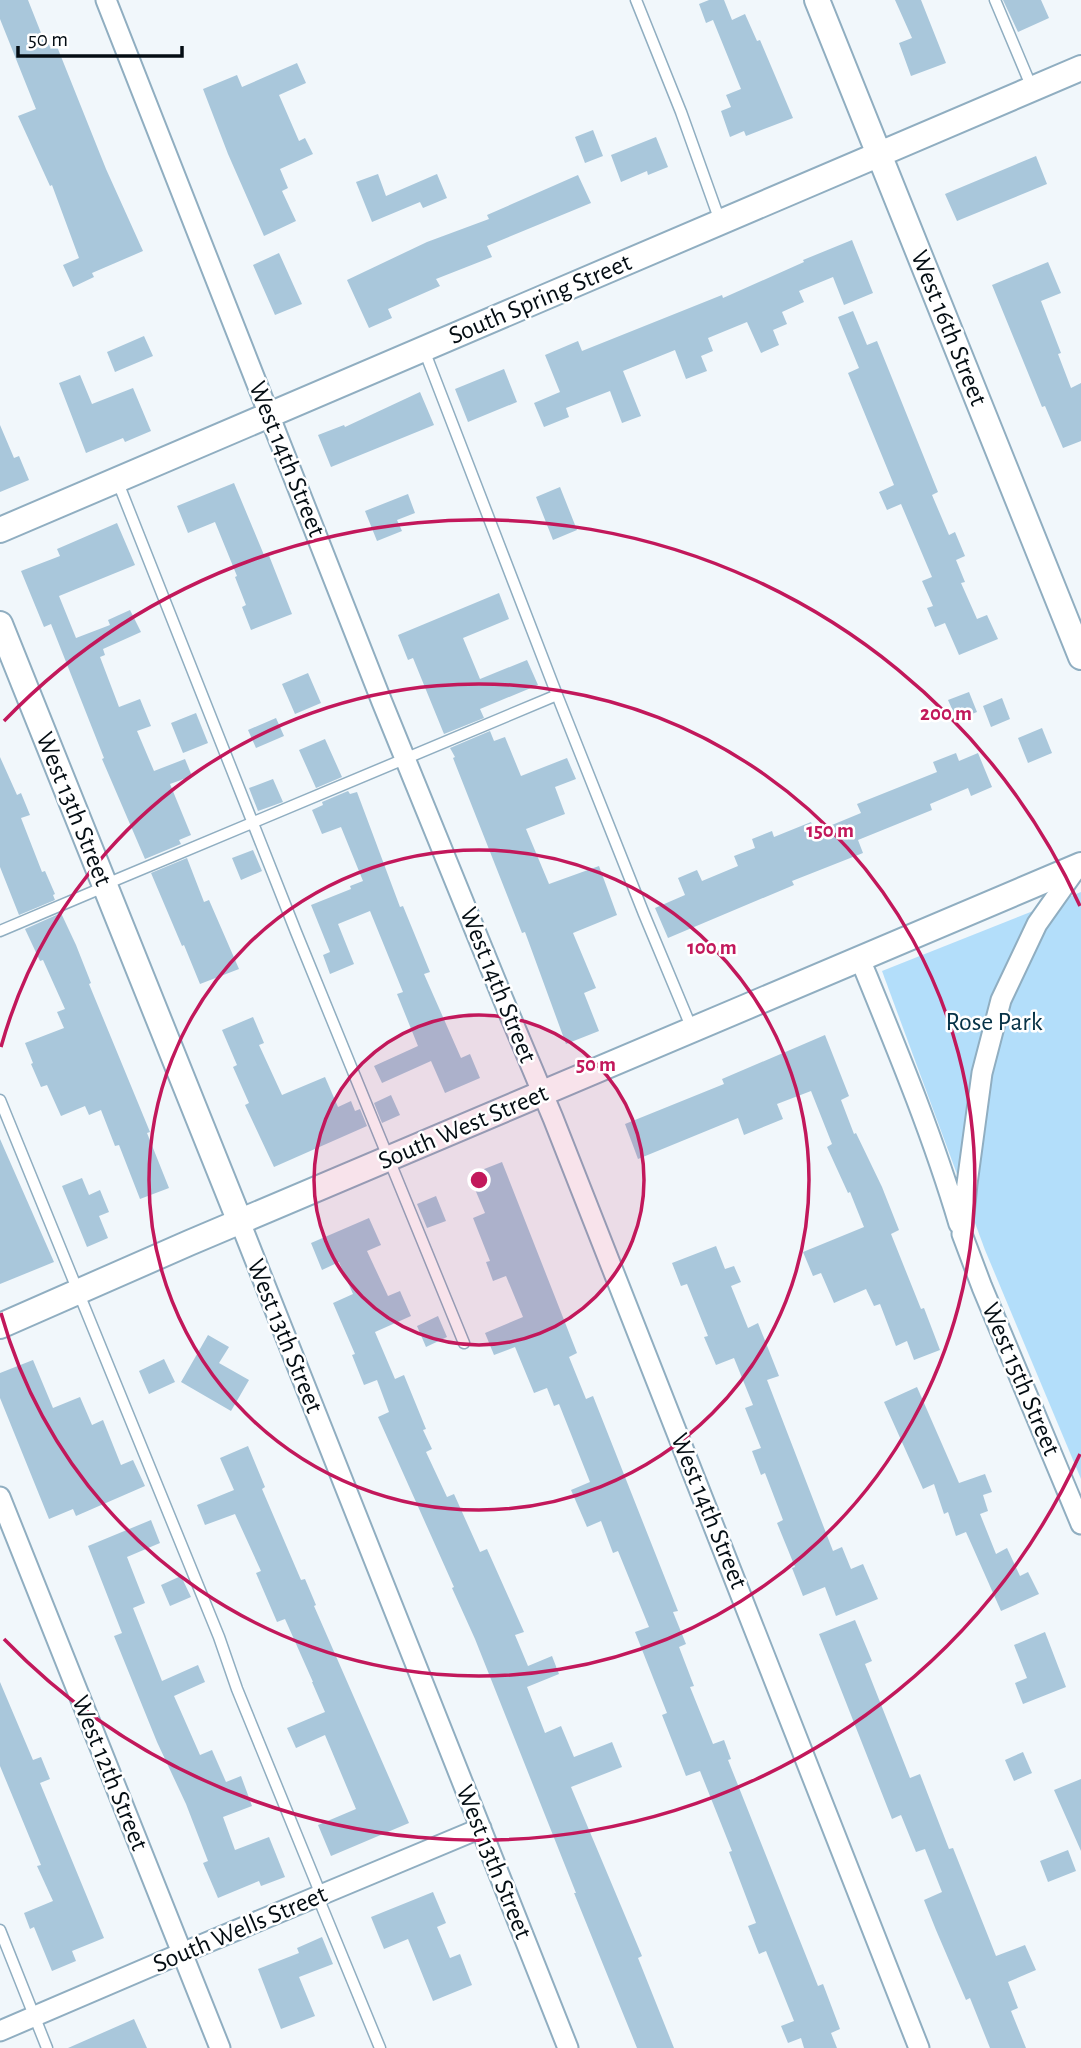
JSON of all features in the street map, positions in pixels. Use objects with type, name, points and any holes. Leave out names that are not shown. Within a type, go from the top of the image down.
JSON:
[{"type":"street","name":"West 14th Street","points":[[106,0],[405,757],[772,1670],[919,2048]]},
{"type":"street","name":"West 16th Street","points":[[817,0],[1081,657]]},
{"type":"street","name":"South Spring Street","points":[[0,530],[1081,68]]},
{"type":"street","name":"West 13th Street","points":[[0,624],[568,2048]]},
{"type":"street","name":"South West Street","points":[[0,1326],[1079,865]]},
{"type":"street","name":"West 15th Street","points":[[962,1234],[982,1073],[1001,1000],[1037,923],[1079,865]]},
{"type":"street","name":"West 15th Street","points":[[860,959],[941,1163],[962,1234],[982,1287],[1081,1524]]},
{"type":"street","name":"West 12th Street","points":[[0,1497],[219,2048]]},
{"type":"street","name":"South Wells Street","points":[[0,2031],[481,1828]]},
{"type":"lane","points":[[636,0],[720,222]]},
{"type":"lane","points":[[995,0],[1033,89]]},
{"type":"lane","points":[[424,349],[557,695],[692,1030]]},
{"type":"lane","points":[[117,480],[464,1343]]},
{"type":"lane","points":[[0,931],[405,757],[557,695]]},
{"type":"lane","points":[[0,1100],[317,1885],[322,1907],[380,2048]]},
{"type":"lane","points":[[0,1930],[47,2048]]},
{"type":"green space","name":"Rose Park","points":[[1081,892],[1081,1479],[985,1250],[882,971]]},
{"type":"building","points":[[0,0],[28,0],[43,38],[46,37],[50,47],[56,44],[106,169],[143,251],[92,273],[94,277],[73,287],[63,265],[79,258],[52,185],[50,186],[18,116],[36,109],[0,19]]},
{"type":"building","points":[[709,0],[724,0],[732,20],[745,14],[757,41],[760,40],[793,118],[746,136],[744,131],[730,137],[721,111],[731,107],[726,95],[741,89],[713,20],[706,23],[699,4]]},
{"type":"building","points":[[895,0],[921,0],[946,63],[911,76],[899,43],[912,38]]},
{"type":"building","points":[[1003,0],[1041,0],[1049,18],[1018,32]]},
{"type":"building","points":[[297,63],[306,83],[279,95],[299,141],[305,138],[313,154],[280,169],[288,188],[282,191],[296,221],[264,236],[203,89],[237,75],[242,87]]},
{"type":"building","points":[[593,130],[603,156],[585,163],[575,137]]},
{"type":"building","points":[[656,137],[668,167],[648,175],[647,171],[621,182],[611,155]]},
{"type":"building","points":[[1036,156],[1047,184],[957,221],[945,194]]},
{"type":"building","points":[[378,174],[386,196],[437,174],[447,198],[423,208],[420,202],[372,222],[356,182]]},
{"type":"building","points":[[578,175],[591,203],[487,246],[492,257],[436,279],[440,286],[388,309],[392,318],[369,328],[347,280],[427,242],[489,219],[487,215]]},
{"type":"building","points":[[852,240],[873,293],[844,305],[833,277],[799,291],[804,302],[782,312],[787,324],[773,330],[779,345],[761,353],[747,322],[708,338],[713,351],[701,356],[707,371],[686,379],[675,350],[623,371],[641,416],[622,423],[610,391],[566,408],[569,417],[544,427],[534,403],[560,392],[545,355],[578,341],[582,351],[722,295],[723,298]]},
{"type":"building","points":[[279,253],[302,304],[275,315],[253,265]]},
{"type":"building","points":[[1048,262],[1061,293],[1041,301],[1071,388],[1081,383],[1081,441],[1063,448],[1045,406],[1042,407],[992,285]]},
{"type":"building","points":[[853,311],[867,345],[877,341],[938,492],[932,495],[949,535],[955,532],[965,556],[956,560],[965,582],[961,583],[977,619],[987,615],[998,639],[959,655],[945,623],[935,627],[927,608],[933,606],[922,581],[932,577],[901,504],[887,510],[879,492],[894,485],[848,373],[859,368],[838,317]]},
{"type":"building","points":[[144,336],[153,356],[115,372],[107,352]]},
{"type":"building","points":[[504,369],[517,402],[468,422],[455,389]]},
{"type":"building","points":[[80,375],[92,404],[133,388],[151,431],[125,442],[123,438],[86,453],[59,383]]},
{"type":"building","points":[[420,392],[434,425],[331,467],[318,435],[344,425],[345,427]]},
{"type":"building","points":[[0,425],[14,458],[19,456],[29,480],[0,492]]},
{"type":"building","points":[[234,483],[264,555],[268,553],[292,614],[251,630],[242,607],[246,605],[235,577],[237,576],[215,522],[188,533],[177,506]]},
{"type":"building","points":[[560,487],[577,530],[553,540],[536,497]]},
{"type":"building","points":[[408,494],[415,513],[397,520],[402,531],[377,541],[365,511]]},
{"type":"building","points":[[117,523],[135,565],[59,596],[76,638],[110,625],[108,620],[130,610],[141,632],[103,649],[105,655],[100,657],[119,707],[140,699],[151,726],[137,731],[154,771],[185,759],[192,776],[170,784],[191,835],[179,840],[181,844],[145,859],[102,759],[104,758],[51,624],[44,627],[21,571],[60,556],[57,549]]},
{"type":"building","points":[[499,593],[509,619],[463,638],[480,679],[527,660],[538,685],[480,709],[484,718],[444,734],[413,658],[408,660],[398,635]]},
{"type":"building","points":[[308,673],[321,703],[295,714],[282,684]]},
{"type":"building","points":[[969,692],[977,712],[957,720],[948,700]]},
{"type":"building","points":[[1002,698],[1010,719],[991,727],[983,706]]},
{"type":"building","points":[[196,713],[208,743],[183,753],[171,723]]},
{"type":"building","points":[[276,718],[284,736],[256,748],[248,730]]},
{"type":"building","points":[[1042,728],[1052,753],[1028,763],[1018,738]]},
{"type":"building","points":[[490,731],[494,741],[505,737],[521,776],[567,758],[576,779],[555,787],[565,814],[526,829],[549,884],[599,866],[617,915],[573,933],[596,988],[584,993],[599,1031],[566,1044],[525,932],[522,933],[450,748]]},
{"type":"building","points":[[325,739],[342,777],[316,788],[299,750]]},
{"type":"building","points":[[956,753],[959,761],[978,753],[992,787],[971,796],[968,788],[930,804],[932,810],[858,840],[863,853],[792,881],[794,885],[668,938],[655,908],[685,895],[678,878],[697,870],[702,881],[738,866],[734,856],[755,848],[752,839],[772,831],[774,837],[811,822],[815,832],[861,813],[857,804],[937,772],[933,762]]},
{"type":"building","points":[[0,757],[17,795],[21,793],[30,815],[21,818],[42,872],[45,871],[55,894],[55,900],[19,915],[0,867]]},
{"type":"building","points":[[273,779],[283,802],[258,811],[249,788]]},
{"type":"building","points":[[348,791],[350,794],[357,792],[400,907],[403,906],[430,972],[424,974],[461,1058],[470,1054],[480,1078],[445,1093],[431,1061],[382,1083],[374,1066],[418,1046],[397,994],[403,992],[370,911],[338,924],[354,964],[330,974],[323,955],[330,952],[311,905],[351,889],[350,886],[363,881],[341,827],[322,834],[312,810],[323,805],[322,802]]},
{"type":"building","points":[[253,850],[262,871],[241,880],[232,858]]},
{"type":"building","points":[[187,858],[204,902],[209,900],[239,969],[200,984],[151,873]]},
{"type":"building","points":[[61,913],[150,1132],[147,1133],[169,1188],[140,1199],[119,1145],[115,1146],[101,1110],[89,1115],[85,1106],[61,1116],[47,1085],[41,1087],[25,1043],[64,1028],[57,1012],[65,1009],[43,960],[40,961],[25,929]]},
{"type":"building","points":[[253,1017],[264,1043],[259,1045],[282,1095],[325,1077],[338,1107],[351,1101],[355,1111],[360,1109],[367,1126],[274,1167],[245,1105],[249,1103],[233,1067],[237,1065],[222,1030]]},
{"type":"building","points":[[825,1035],[849,1096],[841,1100],[854,1134],[856,1133],[882,1187],[899,1230],[891,1234],[940,1350],[914,1360],[907,1341],[896,1346],[880,1304],[874,1306],[866,1289],[834,1303],[821,1273],[813,1276],[803,1252],[864,1227],[827,1147],[832,1144],[811,1091],[777,1104],[783,1119],[744,1135],[738,1118],[638,1159],[625,1124],[724,1084],[722,1079]]},
{"type":"building","points":[[391,1095],[400,1115],[382,1123],[374,1103]]},
{"type":"building","points":[[0,1139],[54,1262],[0,1284]]},
{"type":"building","points":[[502,1162],[577,1353],[569,1357],[586,1399],[593,1396],[678,1611],[673,1612],[686,1644],[679,1647],[694,1686],[690,1687],[713,1744],[724,1740],[731,1759],[728,1760],[818,1986],[823,1984],[840,2029],[831,2033],[837,2048],[804,2048],[801,2038],[788,2043],[781,2026],[794,2021],[766,1951],[759,1954],[748,1926],[756,1923],[729,1852],[732,1851],[700,1771],[686,1776],[662,1715],[667,1713],[635,1632],[649,1627],[618,1551],[613,1553],[601,1521],[587,1527],[571,1490],[590,1482],[559,1404],[554,1406],[547,1388],[534,1393],[515,1347],[494,1355],[485,1333],[523,1317],[506,1276],[493,1281],[486,1262],[490,1261],[473,1218],[485,1213],[469,1175]]},
{"type":"building","points":[[82,1178],[89,1195],[100,1190],[109,1212],[99,1216],[108,1238],[87,1247],[62,1186]]},
{"type":"building","points":[[436,1196],[446,1221],[427,1228],[417,1204]]},
{"type":"building","points":[[369,1218],[381,1245],[367,1251],[388,1296],[400,1291],[411,1316],[375,1332],[395,1379],[404,1375],[432,1449],[426,1452],[447,1497],[454,1494],[480,1552],[487,1549],[524,1632],[515,1635],[528,1666],[552,1656],[559,1674],[527,1687],[545,1733],[561,1726],[574,1757],[612,1742],[622,1767],[571,1787],[642,1956],[638,1958],[674,2048],[637,2048],[475,1639],[452,1588],[454,1587],[378,1417],[389,1412],[377,1380],[364,1385],[352,1355],[355,1354],[333,1303],[353,1294],[339,1262],[322,1270],[311,1243]]},
{"type":"building","points":[[716,1246],[725,1269],[734,1266],[741,1282],[731,1286],[748,1328],[758,1323],[779,1376],[767,1380],[833,1551],[842,1547],[851,1569],[863,1564],[878,1599],[836,1616],[825,1587],[803,1596],[792,1568],[795,1567],[777,1523],[783,1520],[765,1473],[761,1475],[752,1451],[761,1448],[745,1408],[753,1405],[734,1358],[716,1365],[704,1337],[708,1336],[687,1284],[681,1286],[672,1263]]},
{"type":"building","points":[[438,1316],[447,1337],[426,1347],[417,1326]]},
{"type":"building","points":[[208,1335],[229,1347],[219,1363],[249,1380],[231,1411],[181,1382]]},
{"type":"building","points":[[164,1359],[175,1382],[149,1394],[139,1371]]},
{"type":"building","points":[[33,1360],[53,1408],[80,1397],[92,1425],[103,1420],[121,1465],[133,1460],[145,1486],[76,1516],[73,1509],[49,1519],[0,1398],[0,1373]]},
{"type":"building","points":[[917,1387],[959,1483],[985,1474],[992,1492],[983,1495],[988,1511],[980,1514],[996,1554],[1007,1548],[1020,1576],[1028,1572],[1039,1594],[1001,1611],[966,1532],[956,1536],[948,1512],[944,1514],[934,1484],[923,1489],[884,1402]]},
{"type":"building","points":[[248,1446],[265,1487],[262,1489],[301,1580],[305,1579],[316,1605],[314,1606],[409,1823],[331,1856],[318,1825],[356,1809],[325,1735],[296,1748],[287,1728],[325,1712],[285,1619],[277,1622],[256,1573],[261,1571],[235,1514],[205,1525],[197,1505],[234,1490],[220,1458]]},
{"type":"building","points":[[151,1520],[160,1543],[127,1557],[145,1603],[133,1608],[162,1681],[198,1665],[205,1682],[174,1696],[200,1755],[212,1750],[226,1782],[241,1776],[252,1806],[223,1817],[235,1850],[269,1837],[285,1877],[261,1886],[259,1881],[218,1898],[203,1863],[208,1861],[186,1804],[157,1742],[114,1636],[122,1633],[88,1546]]},
{"type":"building","points":[[181,1576],[191,1597],[170,1606],[161,1585]]},
{"type":"building","points":[[855,1620],[872,1661],[865,1664],[910,1778],[920,1774],[949,1849],[953,1848],[996,1956],[1025,1945],[1036,1970],[1008,1982],[1018,2008],[1011,2011],[1026,2048],[990,2048],[970,1998],[966,2000],[924,1900],[942,1892],[925,1849],[916,1852],[901,1815],[892,1819],[819,1634]]},
{"type":"building","points":[[1045,1632],[1066,1687],[1023,1704],[1015,1683],[1027,1678],[1014,1645]]},
{"type":"building","points":[[0,1682],[33,1760],[41,1757],[50,1779],[40,1783],[104,1938],[72,1951],[76,1961],[52,1971],[34,1927],[30,1929],[24,1913],[53,1901],[37,1866],[41,1865],[0,1766]]},
{"type":"building","points":[[1023,1752],[1032,1773],[1014,1781],[1005,1760]]},
{"type":"building","points":[[1081,1779],[1081,1851],[1054,1790]]},
{"type":"building","points":[[1068,1850],[1076,1871],[1048,1882],[1040,1861]]},
{"type":"building","points":[[433,1892],[446,1923],[437,1927],[450,1958],[460,1954],[472,1985],[433,2001],[408,1939],[384,1949],[371,1917]]},
{"type":"building","points":[[322,1937],[333,1964],[299,1977],[315,2016],[281,2029],[258,1969],[299,1953],[297,1948]]},
{"type":"building","points":[[134,2019],[147,2048],[68,2048]]}]
